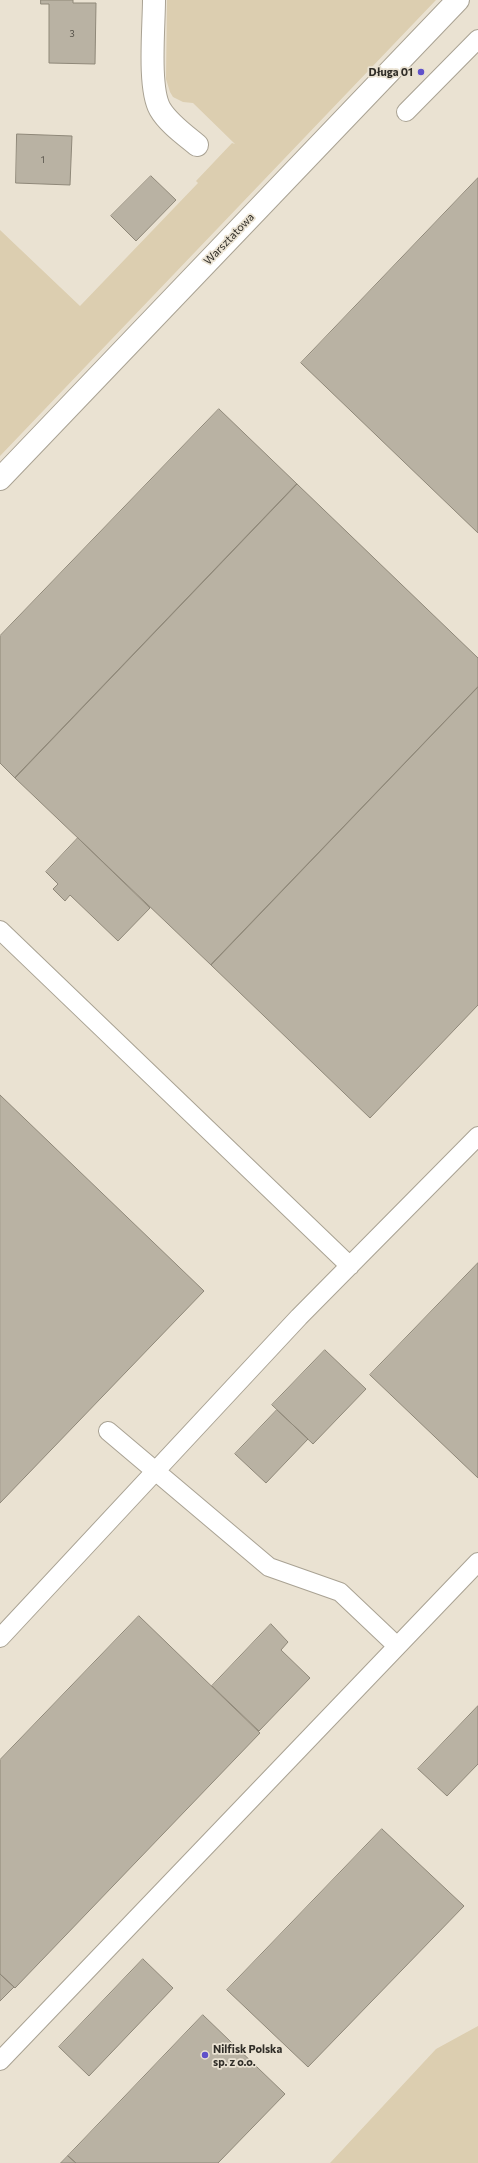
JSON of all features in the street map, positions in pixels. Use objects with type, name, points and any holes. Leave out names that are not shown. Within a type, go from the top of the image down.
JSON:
[{"type":"street","points":[[154,0],[154,76],[156,100],[160,110],[170,121],[197,145]]},
{"type":"street","name":"Warsztatowa","points":[[0,480],[458,0]]},
{"type":"lane","points":[[406,112],[478,39]]},
{"type":"lane","points":[[0,930],[350,1266]]},
{"type":"lane","points":[[0,1638],[350,1266],[478,1136]]},
{"type":"lane","points":[[108,1431],[269,1567],[340,1592],[396,1646]]},
{"type":"lane","points":[[0,2061],[478,1562]]},
{"type":"shaded area","points":[[167,0],[436,0],[0,456],[0,230],[80,306],[198,183],[196,181],[232,143],[235,144],[193,103],[183,102],[173,97],[170,92],[166,79]]},
{"type":"shaded area","points":[[478,2026],[478,2163],[330,2163],[436,2049]]},
{"type":"building","points":[[41,0],[73,0],[73,3],[96,3],[95,64],[49,63],[49,4],[41,4]]},
{"type":"building","points":[[17,134],[72,136],[70,185],[16,183]]},
{"type":"building","points":[[151,176],[176,200],[136,241],[111,216]]},
{"type":"building","points":[[478,178],[478,533],[301,363]]},
{"type":"building","points":[[219,409],[297,484],[15,778],[0,763],[0,636]]},
{"type":"building","points":[[297,484],[478,658],[478,687],[211,965],[15,778]]},
{"type":"building","points":[[478,687],[478,1005],[370,1118],[211,965]]},
{"type":"building","points":[[78,838],[150,908],[118,941],[70,895],[65,901],[53,889],[58,884],[46,872]]},
{"type":"building","points":[[0,1095],[204,1291],[0,1503]]},
{"type":"building","points":[[478,1263],[478,1478],[370,1375]]},
{"type":"building","points":[[325,1350],[366,1389],[313,1444],[272,1405]]},
{"type":"building","points":[[277,1410],[308,1439],[266,1483],[235,1454]]},
{"type":"building","points":[[139,1616],[260,1733],[15,1988],[0,1974],[0,1760]]},
{"type":"building","points":[[271,1624],[288,1642],[281,1650],[310,1678],[259,1731],[212,1686]]},
{"type":"building","points":[[478,1706],[478,1764],[447,1796],[418,1769]]},
{"type":"building","points":[[382,1829],[464,1906],[308,2067],[227,1990]]},
{"type":"building","points":[[143,1959],[173,1988],[89,2076],[59,2047]]},
{"type":"building","points":[[0,1974],[14,1987],[0,2001]]},
{"type":"building","name":"Nilfisk Polska sp. z o.o.","points":[[203,2015],[285,2094],[218,2163],[76,2163],[68,2156]]},
{"type":"building","points":[[68,2156],[76,2163],[61,2163]]},
{"type":"place","name":"Długa 01","points":[[421,72]]},
{"type":"place","name":"Nilfisk Polska sp. z o.o.","points":[[205,2055]]}]
